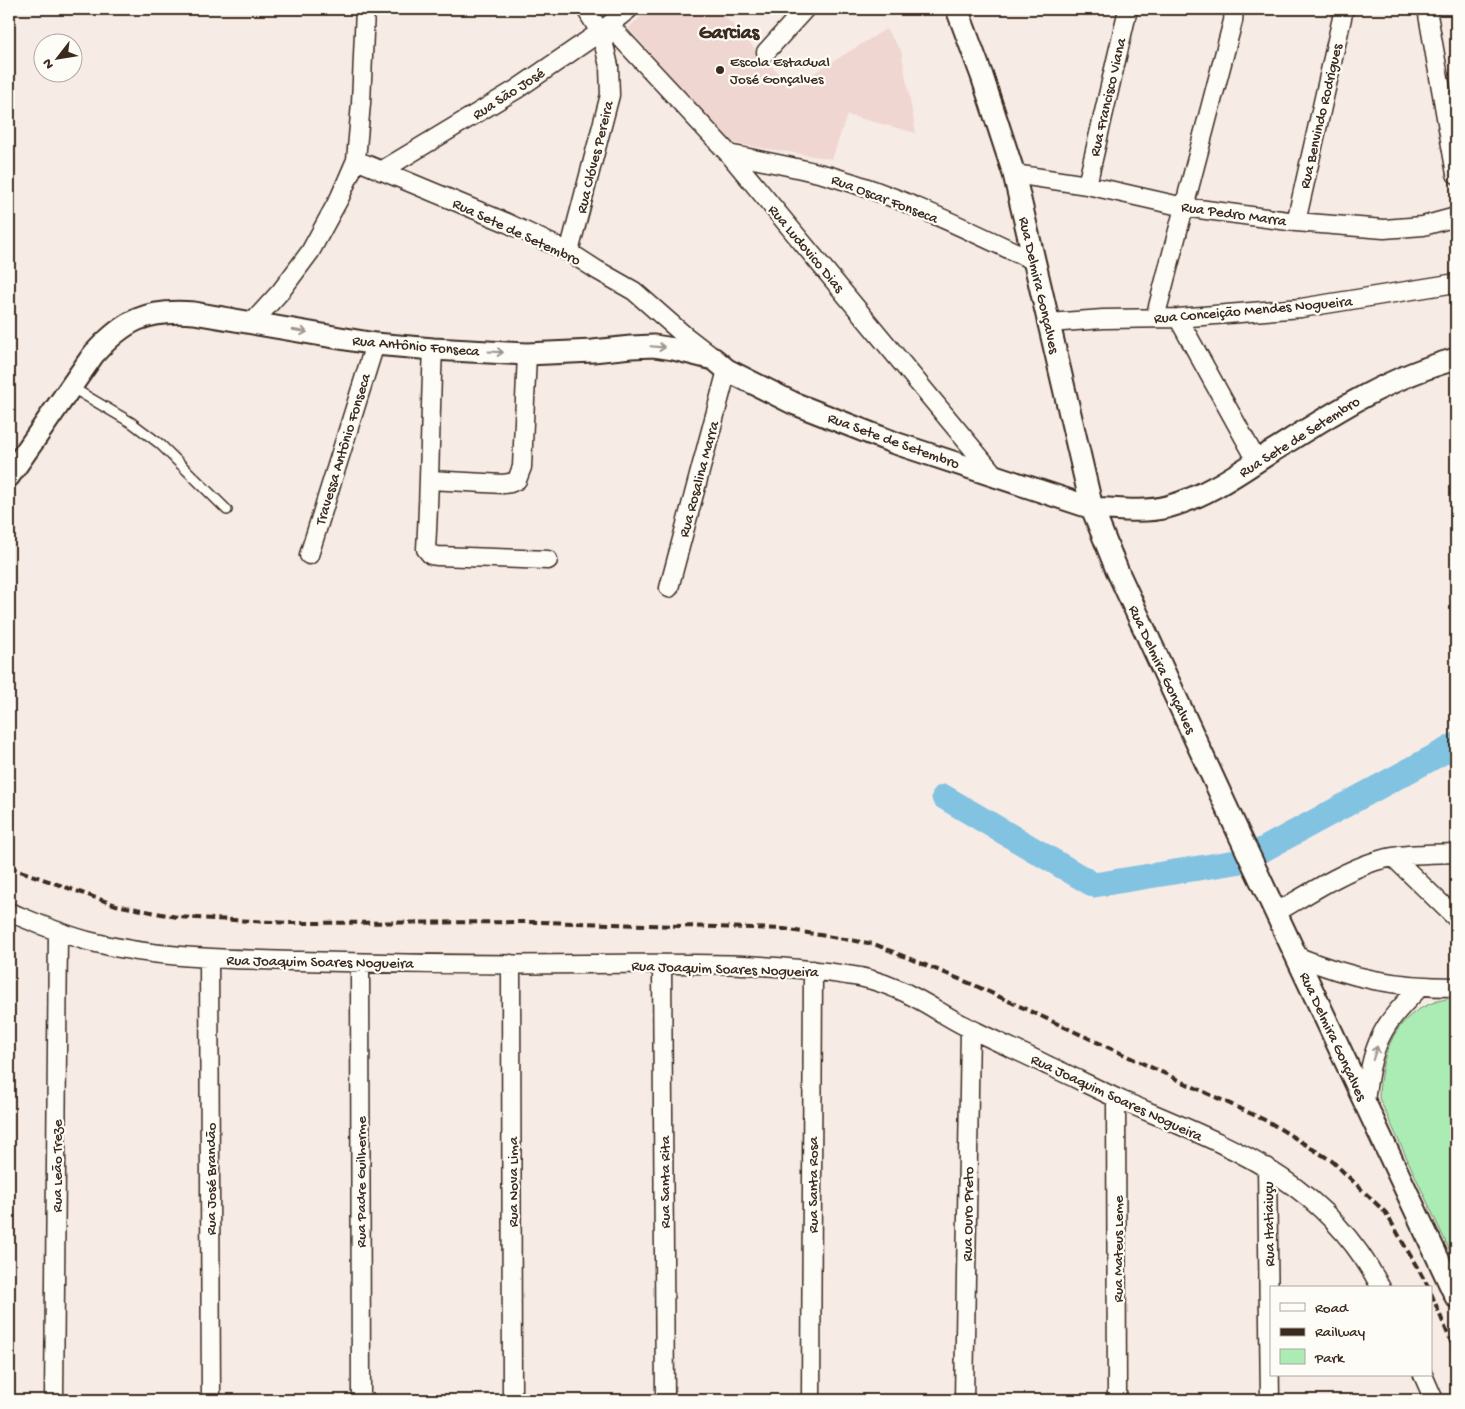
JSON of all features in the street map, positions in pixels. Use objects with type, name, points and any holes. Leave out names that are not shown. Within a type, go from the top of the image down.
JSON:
[{"type":"street","points":[[252,323],[281,291],[310,252],[340,197],[356,160],[361,103],[365,9]]},
{"type":"street","points":[[586,9],[604,28]]},
{"type":"street","name":"Rua São José","points":[[381,170],[517,89],[629,9]]},
{"type":"street","points":[[766,52],[805,9]]},
{"type":"street","name":"Rua Delmira Gonçalves","points":[[958,9],[1014,174],[1092,508],[1117,570],[1259,878],[1277,912],[1456,1297]]},
{"type":"street","name":"Rua Francisco Viana","points":[[1087,185],[1128,9]]},
{"type":"street","points":[[1154,318],[1233,21],[1234,9]]},
{"type":"street","name":"Rua Benvindo Rodrigues","points":[[1296,222],[1344,9]]},
{"type":"street","points":[[1427,9],[1456,174]]},
{"type":"street","name":"Rua Ludovico Dias","points":[[604,28],[729,154],[997,478]]},
{"type":"street","name":"Rua Clóves Pereira","points":[[569,252],[610,95],[609,66],[604,28]]},
{"type":"street","name":"Rua Oscar Fonseca","points":[[729,154],[814,172],[865,188],[965,229],[1034,261]]},
{"type":"street","name":"Rua Sete de Setembro","points":[[356,160],[505,222],[569,252],[634,291],[721,364],[793,403],[895,443],[1092,508],[1125,510],[1166,507],[1197,496],[1370,392],[1406,375],[1456,359]]},
{"type":"street","name":"Rua Pedro Marra","points":[[1014,174],[1087,185],[1184,207],[1296,222],[1384,229],[1423,226],[1456,218]]},
{"type":"street","name":"Rua Conceição Mendes Nogueira","points":[[1050,323],[1178,318],[1301,308],[1456,283]]},
{"type":"street","name":"Rua Antônio Fonseca","points":[[9,476],[70,387],[107,339],[136,319],[165,312],[194,313],[375,344],[527,354],[654,346],[721,364]]},
{"type":"street","points":[[1178,318],[1257,461]]},
{"type":"street","name":"Travessa Antônio Fonseca","points":[[310,555],[375,344]]},
{"type":"street","points":[[433,349],[430,480],[426,550],[431,555],[548,560]]},
{"type":"street","points":[[430,480],[504,484],[514,482],[519,478],[523,456],[527,354]]},
{"type":"street","name":"Rua Rosalina Marra","points":[[669,588],[721,364]]},
{"type":"street","points":[[1277,912],[1375,861],[1393,857],[1456,853]]},
{"type":"street","points":[[1393,857],[1456,918]]},
{"type":"street","name":"Rua Joaquim Soares Nogueira","points":[[9,912],[58,932],[119,948],[209,958],[360,963],[758,966],[813,970],[848,975],[882,983],[900,989],[970,1029],[1116,1098],[1197,1132],[1268,1167],[1320,1207],[1338,1226],[1358,1248],[1379,1286]]},
{"type":"street","name":"Rua Leão Treze","points":[[54,1400],[58,932]]},
{"type":"street","points":[[1296,956],[1358,978],[1420,987],[1456,987]]},
{"type":"street","name":"Rua José Brandão","points":[[209,958],[211,1400]]},
{"type":"street","name":"Rua Padre Guilherme","points":[[360,963],[360,1400]]},
{"type":"street","name":"Rua Nova Lima","points":[[511,964],[512,1400]]},
{"type":"street","name":"Rua Santa Rita","points":[[662,964],[665,1400]]},
{"type":"street","name":"Rua Santa Rosa","points":[[811,1400],[813,970]]},
{"type":"street","points":[[1365,1101],[1370,1068],[1381,1036],[1389,1023],[1420,987]]},
{"type":"street","name":"Rua Ouro Preto","points":[[964,1400],[970,1029]]},
{"type":"street","name":"Rua Mateus Leme","points":[[1116,1098],[1117,1400]]},
{"type":"street","name":"Rua Itatiaiuçu","points":[[1268,1167],[1270,1400]]},
{"type":"street","points":[[1423,1376],[1434,1400]]},
{"type":"lane","points":[[70,387],[132,423],[160,444],[227,510]]},
{"type":"shaded area","name":"Escola Estadual José Gonçalves","points":[[650,9],[718,9],[791,87],[886,29],[901,50],[916,133],[847,115],[832,159],[731,143],[628,28]]},
{"type":"green space","points":[[1456,997],[1456,1264],[1379,1098],[1385,1056],[1397,1031],[1417,1011],[1430,1004]]},
{"type":"waterway","points":[[944,797],[1094,885],[1242,861],[1456,745]]},
{"type":"railway","points":[[9,867],[116,905],[177,917],[290,923],[542,922],[784,929],[874,944],[974,985],[1269,1122],[1332,1161],[1386,1213],[1428,1286]]},
{"type":"railway","points":[[1432,1295],[1456,1354]]},
{"type":"place","name":"Escola Estadual José Gonçalves","points":[[720,70]]},
{"type":"district","name":"Garcias","points":[[729,31]]}]
